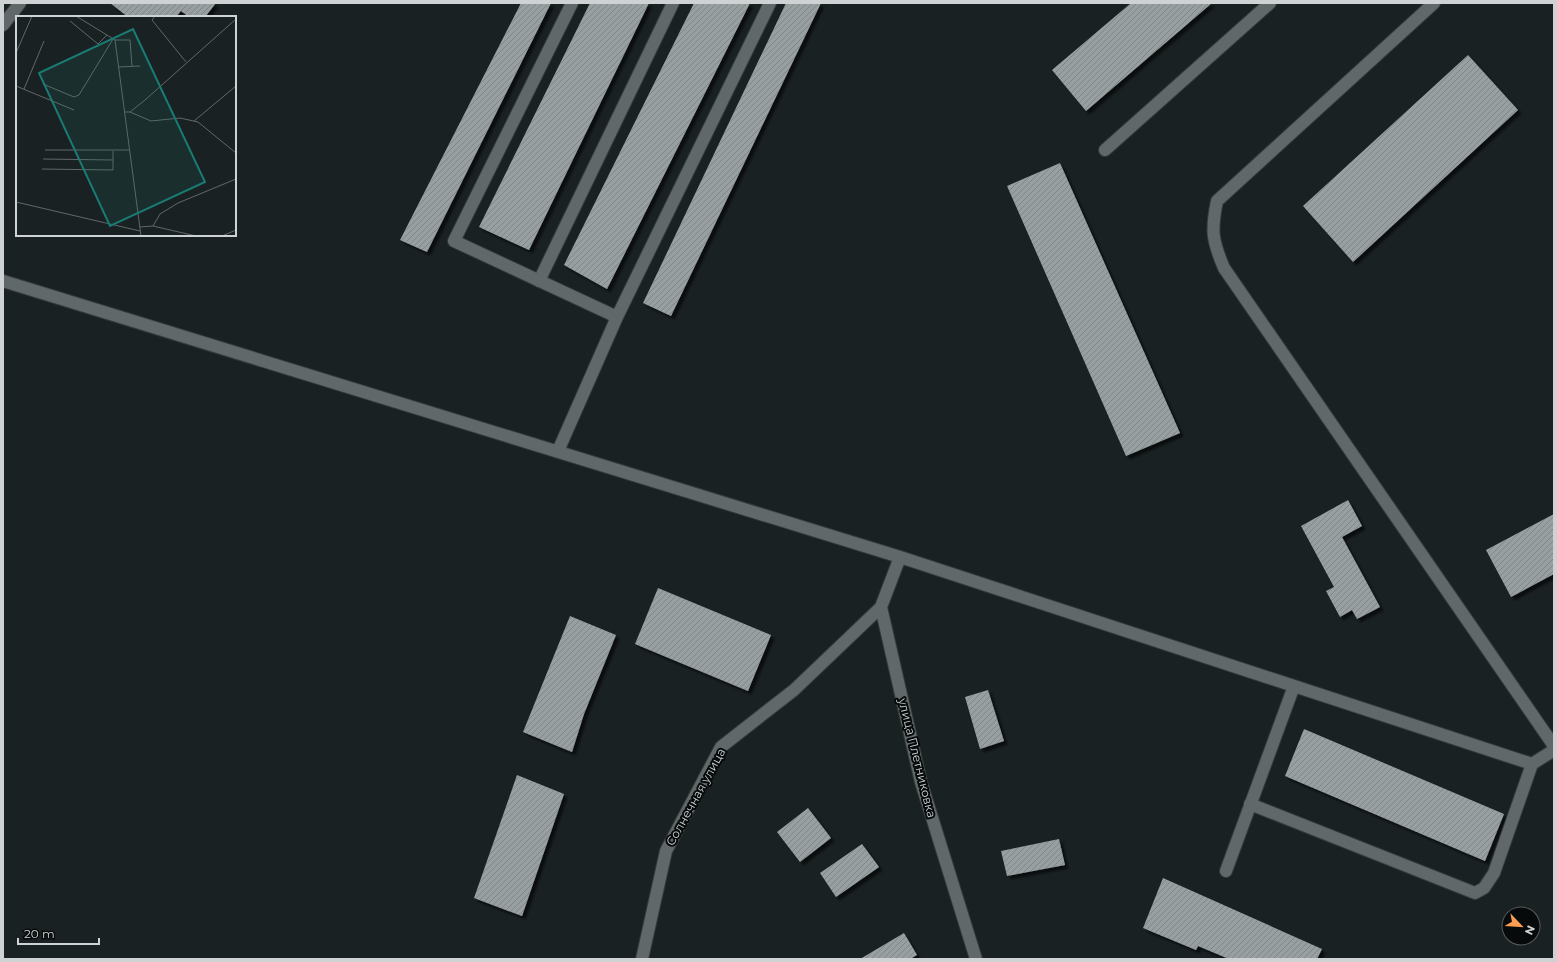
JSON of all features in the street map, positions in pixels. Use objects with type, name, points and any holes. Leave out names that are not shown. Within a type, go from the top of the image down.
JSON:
[{"type":"street","points":[[3,25],[20,3]]},
{"type":"street","points":[[572,3],[454,241],[618,317]]},
{"type":"street","points":[[539,281],[673,3]]},
{"type":"street","points":[[558,451],[618,317],[770,3]]},
{"type":"street","points":[[1105,150],[1270,3]]},
{"type":"street","points":[[1434,3],[1217,201],[1212,224],[1215,248],[1224,268],[1554,746]]},
{"type":"street","points":[[3,281],[900,557],[1532,764]]},
{"type":"street","points":[[881,607],[900,557]]},
{"type":"street","name":"Солнечная улица","points":[[642,959],[666,851],[721,747],[794,690],[881,607]]},
{"type":"street","name":"улица Плетниковка","points":[[881,607],[921,782],[976,959]]},
{"type":"street","points":[[1226,871],[1294,686]]},
{"type":"street","points":[[1250,804],[1475,893],[1484,888],[1494,873],[1532,764],[1554,750]]},
{"type":"building","points":[[110,3],[216,3],[206,16],[188,16],[181,11],[177,16],[127,16]]},
{"type":"building","points":[[521,3],[551,3],[427,252],[400,240]]},
{"type":"building","points":[[590,3],[649,3],[529,250],[479,227]]},
{"type":"building","points":[[694,3],[750,3],[607,289],[564,265]]},
{"type":"building","points":[[786,3],[821,3],[671,316],[643,303]]},
{"type":"building","points":[[1131,3],[1212,3],[1086,111],[1052,70]]},
{"type":"building","points":[[1468,55],[1518,110],[1353,262],[1303,206]]},
{"type":"building","points":[[1060,163],[1180,433],[1126,456],[1007,186]]},
{"type":"building","points":[[1348,500],[1362,526],[1342,537],[1380,607],[1357,619],[1352,610],[1340,617],[1326,591],[1334,587],[1301,526]]},
{"type":"building","points":[[1554,514],[1554,574],[1511,597],[1486,550]]},
{"type":"building","points":[[658,588],[771,635],[748,691],[635,644]]},
{"type":"building","points":[[570,616],[616,635],[584,714],[572,752],[523,732]]},
{"type":"building","points":[[988,690],[1004,741],[980,749],[965,697]]},
{"type":"building","points":[[1304,729],[1504,814],[1485,861],[1285,776]]},
{"type":"building","points":[[517,775],[564,794],[522,916],[474,898]]},
{"type":"building","points":[[808,808],[831,838],[800,862],[777,832]]},
{"type":"building","points":[[1059,839],[1065,865],[1007,876],[1001,851]]},
{"type":"building","points":[[862,844],[879,867],[836,897],[820,873]]},
{"type":"building","points":[[1163,878],[1322,949],[1317,959],[1229,959],[1198,946],[1196,950],[1143,928]]},
{"type":"building","points":[[904,933],[917,955],[910,959],[860,959]]}]
